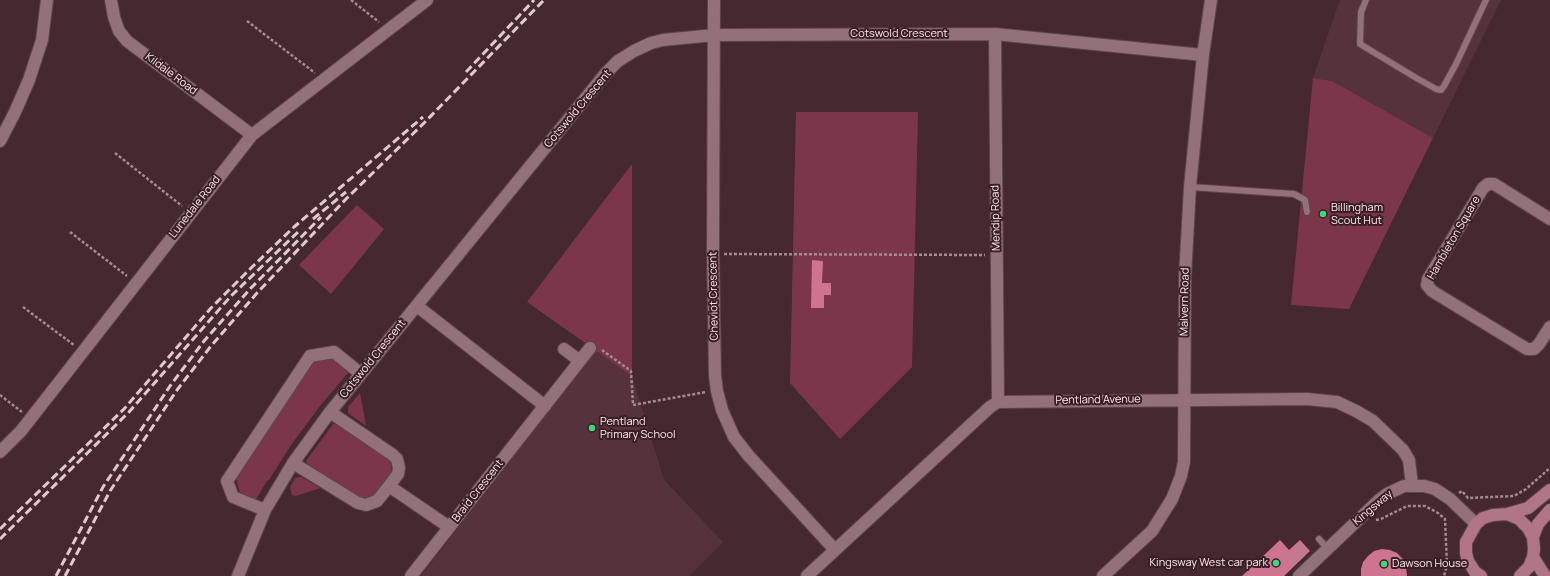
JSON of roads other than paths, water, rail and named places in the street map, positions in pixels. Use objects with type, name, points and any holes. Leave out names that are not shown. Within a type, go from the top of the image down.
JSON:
[{"type":"street","points":[[0,142],[18,106],[38,53],[42,40],[47,0]]},
{"type":"street","name":"Kildale Road","points":[[110,0],[119,31],[127,42],[252,135]]},
{"type":"street","name":"Lunedale Road","points":[[0,452],[21,431],[252,135],[427,0]]},
{"type":"street","name":"Cheviot Crescent","points":[[714,0],[713,254],[715,376],[717,390],[722,410],[734,436],[739,443],[748,455],[835,550]]},
{"type":"street","name":"Malvern Road","points":[[1103,576],[1152,531],[1172,499],[1181,476],[1184,462],[1185,277],[1190,187],[1203,55],[1211,0]]},
{"type":"street","name":"Cotswold Crescent","points":[[238,576],[265,510],[293,463],[330,412],[606,73],[618,61],[651,43],[663,40],[714,35],[995,34],[1203,55]]},
{"type":"street","name":"Mendip Road","points":[[995,34],[998,402]]},
{"type":"street","name":"Hambleton Square","points":[[1550,219],[1494,184],[1488,184],[1483,188],[1428,279],[1428,285],[1432,291],[1527,349],[1534,349],[1550,327]]},
{"type":"street","points":[[417,306],[545,406]]},
{"type":"street","name":"Braid Crescent","points":[[411,576],[590,348]]},
{"type":"street","points":[[564,349],[580,361]]},
{"type":"street","points":[[265,510],[233,497],[227,481],[310,356],[334,352],[361,374]]},
{"type":"street","name":"Pentland Avenue","points":[[998,402],[1185,399],[1307,399],[1337,402],[1373,420],[1403,450],[1409,460],[1412,485]]},
{"type":"street","points":[[807,576],[990,407],[998,402]]},
{"type":"street","points":[[293,463],[358,503],[366,505],[377,501],[398,474],[399,468],[397,459],[393,455],[330,412]]},
{"type":"street","name":"Kingsway","points":[[1299,576],[1387,494],[1404,486],[1412,485],[1435,489],[1450,499],[1476,524]]},
{"type":"street","points":[[389,486],[449,527]]},
{"type":"street","points":[[1475,575],[1468,561],[1466,542],[1476,524],[1483,518],[1493,514],[1507,514],[1528,508],[1550,490]]},
{"type":"street","points":[[1533,537],[1538,524],[1550,510]]},
{"type":"street","points":[[1507,514],[1519,519],[1528,528],[1533,537],[1533,557],[1529,567],[1520,576]]},
{"type":"street","points":[[1533,557],[1545,576]]},
{"type":"lane","points":[[1366,0],[1362,12],[1360,44],[1418,79],[1436,89],[1441,90],[1456,64],[1486,0]]},
{"type":"lane","points":[[1190,187],[1294,194],[1305,200],[1307,212]]},
{"type":"lane","points":[[1319,539],[1328,549]]},
{"type":"railway","points":[[466,72],[534,0]]},
{"type":"railway","points":[[65,576],[110,491],[177,390],[211,346],[257,293],[346,199],[425,122],[544,0]]},
{"type":"railway","points":[[0,529],[124,409],[211,308],[249,270],[294,227],[423,117]]},
{"type":"railway","points":[[313,219],[346,192]]},
{"type":"railway","points":[[56,576],[103,487],[170,386],[204,341],[251,288],[321,217]]},
{"type":"railway","points":[[0,539],[129,412],[231,296],[298,232]]},
{"type":"place","name":"Billingham Scout Hut","points":[[1323,214]]},
{"type":"place","name":"Pentland Primary School","points":[[592,428]]},
{"type":"place","name":"Kingsway West car park","points":[[1276,563]]},
{"type":"place","name":"Dawson House","points":[[1384,564]]}]
